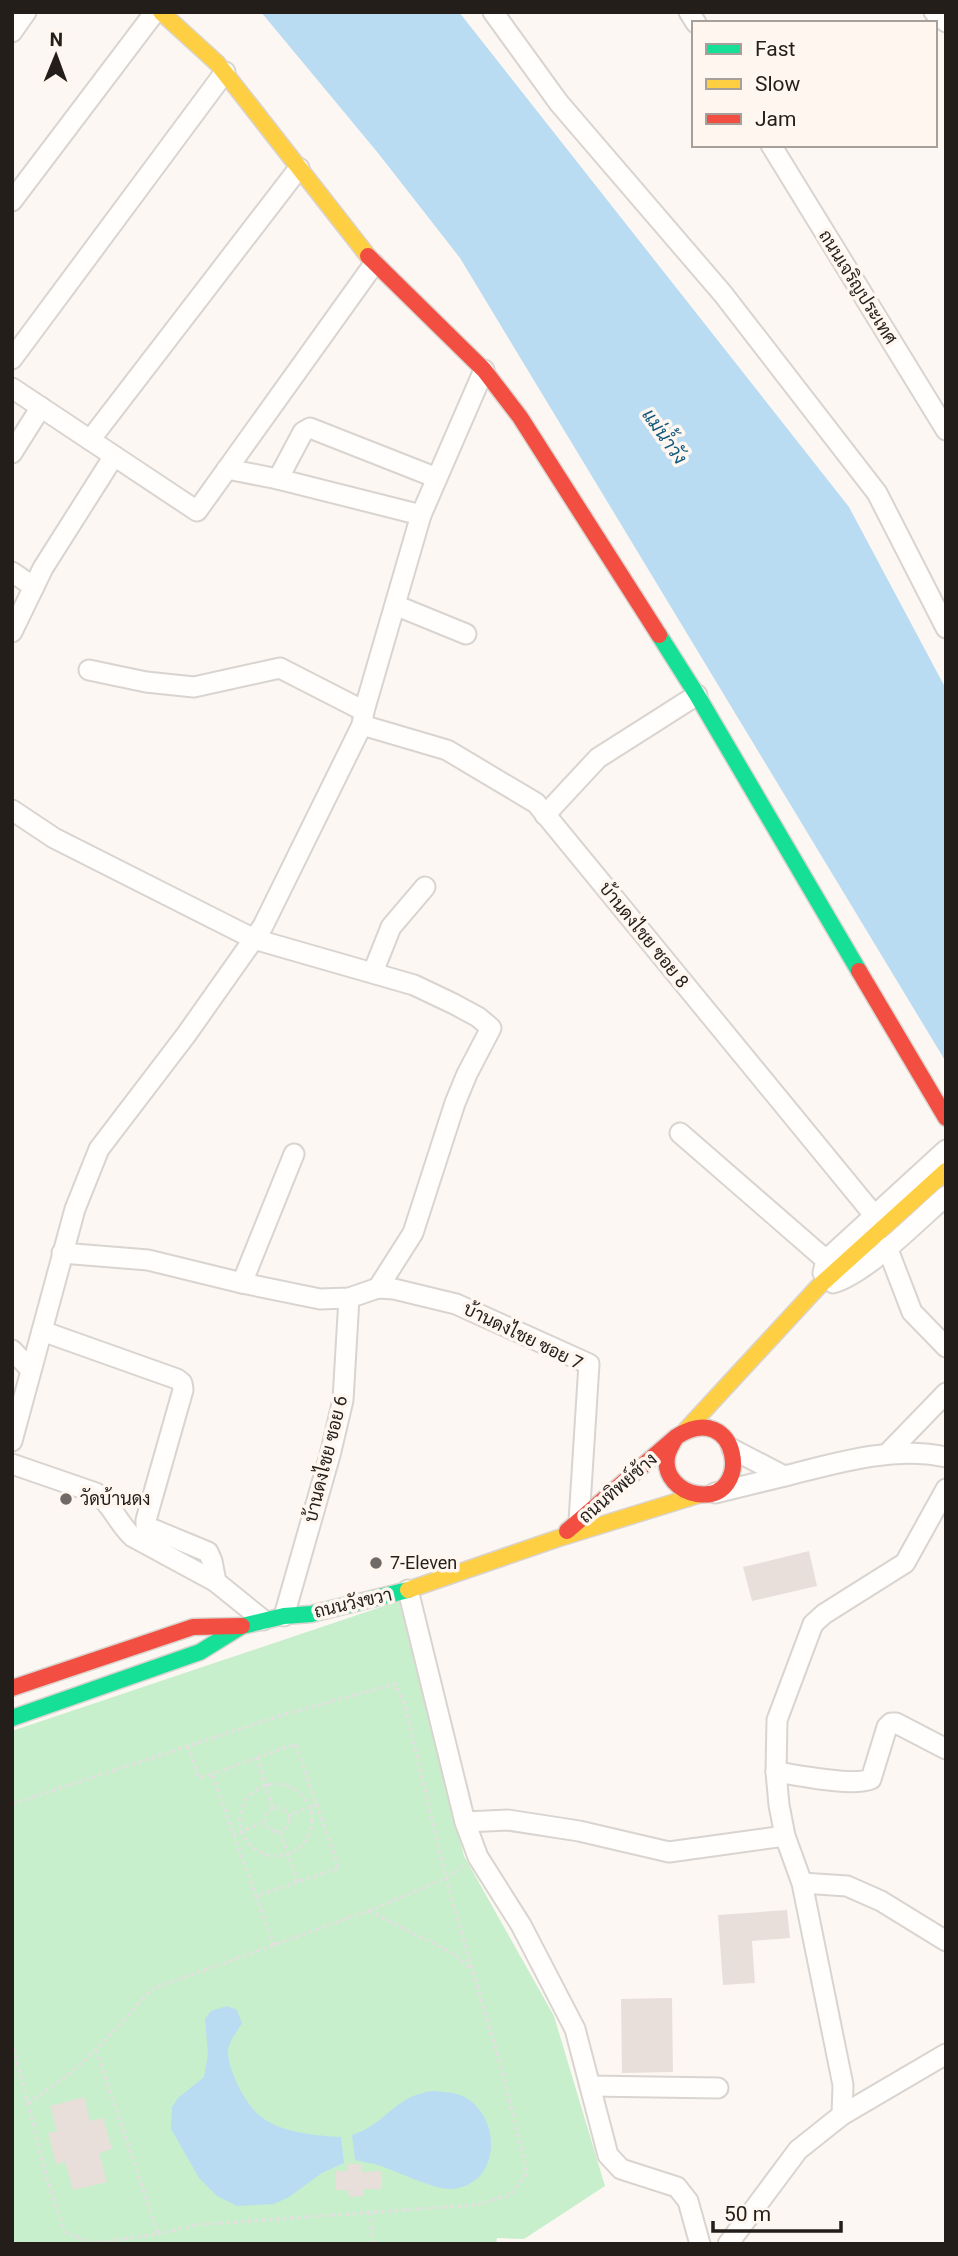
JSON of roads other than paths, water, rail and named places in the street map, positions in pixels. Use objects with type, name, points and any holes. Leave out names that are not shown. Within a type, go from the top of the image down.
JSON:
[{"type":"street","points":[[12,32],[26,12]]},
{"type":"street","points":[[12,201],[155,12]]},
{"type":"street","points":[[161,12],[225,72],[374,264],[484,370],[520,416],[697,695],[946,1118]]},
{"type":"street","points":[[493,12],[559,103],[723,294],[877,493],[946,628]]},
{"type":"street","points":[[934,12],[946,22]]},
{"type":"street","points":[[12,359],[225,72]]},
{"type":"street","name":"ถนนเจริญประเทศ","points":[[772,147],[946,430]]},
{"type":"street","points":[[90,440],[299,168]]},
{"type":"street","points":[[12,388],[197,511],[374,264]]},
{"type":"street","points":[[12,1441],[75,1209],[99,1149],[186,1035],[263,926],[363,718],[421,515],[484,370]]},
{"type":"street","points":[[12,453],[41,407]]},
{"type":"street","points":[[278,479],[303,432],[310,428],[437,478]]},
{"type":"street","points":[[12,632],[43,568],[114,456]]},
{"type":"street","points":[[227,469],[421,515]]},
{"type":"street","points":[[12,572],[34,587]]},
{"type":"street","points":[[395,605],[466,634]]},
{"type":"street","name":"บ้านดงไชย ซอย 8","points":[[89,670],[146,682],[194,687],[280,668],[363,718],[447,750],[536,803],[882,1230],[912,1312],[946,1347]]},
{"type":"street","points":[[545,816],[598,758],[697,695]]},
{"type":"street","points":[[12,810],[54,838],[254,939],[414,985],[454,1003],[491,1028],[455,1103],[413,1233],[378,1288]]},
{"type":"street","points":[[373,972],[391,927],[425,887]]},
{"type":"street","points":[[680,1133],[826,1260]]},
{"type":"street","points":[[818,1287],[847,1279],[946,1150]]},
{"type":"street","points":[[242,1283],[294,1154]]},
{"type":"street","points":[[882,1230],[946,1171]]},
{"type":"street","points":[[818,1287],[826,1260],[946,1196]]},
{"type":"street","name":"บ้านดงไชย ซอย 7","points":[[62,1253],[148,1260],[320,1300],[349,1298],[378,1288],[394,1289],[456,1304],[589,1364],[579,1521]]},
{"type":"street","name":"ถนนทิพย์ช้าง","points":[[559,1538],[681,1434],[818,1287]]},
{"type":"street","name":"บ้านดงไชย ซอย 6","points":[[284,1616],[343,1400],[349,1298]]},
{"type":"street","points":[[41,1331],[182,1383],[183,1390],[146,1525],[208,1552],[216,1581]]},
{"type":"street","points":[[12,1350],[31,1370]]},
{"type":"street","points":[[740,1371],[726,1428],[734,1462],[732,1475],[724,1486],[706,1494],[687,1493],[677,1487],[670,1478],[666,1457],[670,1446],[681,1434],[697,1427],[726,1428],[784,1476],[887,1454],[926,1452],[946,1457]]},
{"type":"street","points":[[887,1454],[946,1393]]},
{"type":"street","points":[[12,1464],[103,1497],[123,1528],[133,1538],[216,1581],[263,1620]]},
{"type":"street","name":"ถนนวังขวา","points":[[12,1718],[200,1652],[242,1626],[284,1616],[311,1614],[408,1590],[559,1538],[706,1494],[784,1476]]},
{"type":"street","points":[[842,2115],[843,2085],[802,1883],[785,1836],[779,1805],[776,1772],[777,1720],[813,1624],[824,1614],[905,1563],[946,1489]]},
{"type":"street","points":[[408,1590],[465,1822],[478,1857],[521,1925],[575,2029],[608,2155],[621,2169],[677,2187],[688,2202],[700,2244]]},
{"type":"street","points":[[12,1688],[193,1626],[242,1626]]},
{"type":"street","points":[[776,1772],[866,1782],[871,1779],[887,1727],[891,1723],[896,1723],[946,1749]]},
{"type":"street","points":[[465,1822],[508,1820],[579,1831],[669,1852],[785,1836]]},
{"type":"street","points":[[802,1883],[847,1886],[880,1900],[946,1941]]},
{"type":"street","points":[[728,2244],[797,2150],[842,2115],[946,2054]]},
{"type":"street","points":[[590,2086],[718,2088]]},
{"type":"water","name":"แม่น้ำวัง","points":[[261,12],[459,12],[849,507],[946,689],[946,1062],[460,258],[378,153]]},
{"type":"water","points":[[227,2006],[237,2010],[242,2023],[228,2048],[231,2068],[238,2086],[254,2110],[267,2121],[287,2129],[341,2137],[344,2163],[322,2173],[289,2197],[274,2204],[237,2206],[217,2196],[199,2178],[171,2129],[172,2107],[178,2098],[204,2077],[208,2054],[205,2019],[211,2011]]},
{"type":"water","points":[[432,2091],[451,2093],[468,2099],[487,2123],[491,2152],[479,2177],[468,2185],[445,2189],[378,2165],[355,2160],[352,2135],[374,2124],[408,2099]]},
{"type":"place","name":"วัดบ้านดง","points":[[66,1499]]},
{"type":"place","name":"7-Eleven","points":[[376,1563]]}]
